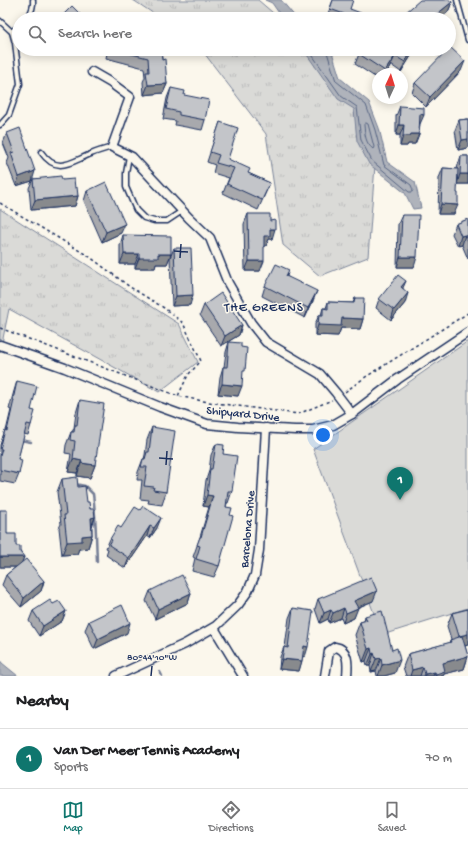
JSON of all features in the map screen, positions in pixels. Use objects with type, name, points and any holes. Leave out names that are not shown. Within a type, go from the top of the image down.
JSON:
[{"type":"street","points":[[92,72],[111,83],[130,97],[112,147],[132,156],[210,238],[228,283],[251,322],[266,342],[320,374],[352,414]]},
{"type":"street","name":"Shipyard Drive","points":[[0,345],[65,368],[160,407],[207,424],[238,427],[313,430],[333,425],[352,414],[398,379],[468,332]]},
{"type":"street","name":"Barcelona Drive","points":[[116,676],[185,644],[214,628],[228,616],[248,591],[255,575],[260,550],[266,428]]},
{"type":"street","points":[[214,628],[243,676]]},
{"type":"street","points":[[325,676],[329,651],[335,647],[344,651],[348,666],[347,676]]},
{"type":"lane","points":[[31,12],[33,0]]},
{"type":"lane","points":[[457,0],[468,40]]},
{"type":"lane","points":[[0,21],[12,32]]},
{"type":"lane","points":[[0,125],[8,115],[20,84],[17,56]]},
{"type":"lane","points":[[41,152],[52,164],[61,165],[112,147]]},
{"type":"lane","points":[[130,155],[126,174],[126,187],[136,210],[144,218],[154,221],[167,221],[182,210]]},
{"type":"path","points":[[0,203],[90,257],[130,288],[164,308],[183,323],[201,361],[188,375],[178,396],[0,328]]},
{"type":"green space","points":[[133,0],[258,0],[272,12],[151,12]]},
{"type":"green space","points":[[206,56],[314,56],[377,139],[368,257],[320,276],[283,245],[266,134]]},
{"type":"green space","points":[[0,209],[179,324],[198,362],[159,392],[9,309],[0,353]]},
{"type":"green space","points":[[468,341],[468,608],[382,635],[313,449]]},
{"type":"water","points":[[265,0],[281,0],[291,12],[278,12],[272,3]]},
{"type":"water","points":[[308,56],[333,56],[340,78],[369,102],[379,128],[387,162],[415,182],[421,208],[413,209],[405,193],[369,164],[357,141],[354,109],[338,99]]},
{"type":"water","points":[[0,660],[2,663],[18,676],[0,676]]},
{"type":"building","points":[[333,0],[353,0],[350,9],[358,12],[338,12],[330,9]]},
{"type":"building","points":[[420,0],[450,0],[452,2],[440,12],[406,12]]},
{"type":"building","points":[[72,6],[78,12],[66,12]]},
{"type":"building","points":[[456,53],[465,61],[430,97],[415,83],[441,56],[456,56]]},
{"type":"building","points":[[140,56],[162,56],[162,60],[165,59],[167,84],[148,85],[146,72],[149,72],[148,58]]},
{"type":"building","points":[[362,56],[395,56],[387,68],[380,68]]},
{"type":"building","points":[[395,56],[409,56],[405,62]]},
{"type":"building","points":[[171,88],[185,91],[184,95],[209,100],[205,120],[179,115],[179,112],[166,109]]},
{"type":"building","points":[[400,106],[424,108],[424,115],[420,114],[419,134],[403,136],[404,125],[399,125]]},
{"type":"building","points":[[468,119],[468,139],[462,140],[459,120]]},
{"type":"building","points":[[220,122],[238,128],[228,159],[250,169],[248,173],[270,183],[262,200],[227,184],[234,168],[216,163],[219,155],[210,152]]},
{"type":"building","points":[[20,128],[35,171],[19,177],[11,153],[14,152],[7,133]]},
{"type":"building","points":[[461,156],[468,156],[468,174],[460,174]]},
{"type":"building","points":[[443,168],[458,169],[458,205],[441,204]]},
{"type":"building","points":[[61,176],[62,180],[74,179],[78,196],[35,200],[33,179]]},
{"type":"building","points":[[106,182],[125,224],[106,232],[87,191]]},
{"type":"building","points":[[248,214],[270,214],[270,221],[275,220],[275,229],[270,229],[270,236],[264,236],[264,261],[249,261]]},
{"type":"building","points":[[402,215],[419,215],[417,257],[400,257]]},
{"type":"building","points":[[468,219],[468,241],[465,235],[461,236],[456,224]]},
{"type":"building","points":[[123,235],[171,236],[171,254],[158,254],[158,258],[139,258],[139,254],[124,254]]},
{"type":"building","points":[[174,248],[191,248],[193,295],[176,296]]},
{"type":"building","points":[[276,264],[289,270],[286,276],[317,291],[308,308],[265,286]]},
{"type":"building","points":[[398,275],[406,281],[401,287],[408,293],[394,310],[379,299]]},
{"type":"building","points":[[221,293],[242,325],[225,336],[204,305]]},
{"type":"building","points":[[355,298],[364,298],[363,319],[342,318],[341,326],[318,325],[319,315],[323,315],[323,308],[328,309],[328,302],[354,303]]},
{"type":"building","points":[[229,342],[241,343],[241,347],[247,348],[242,386],[222,384],[223,367],[227,367]]},
{"type":"building","points":[[17,381],[37,386],[31,410],[35,411],[31,425],[27,424],[18,459],[22,460],[19,474],[0,470],[0,456],[2,449],[0,449],[5,430],[7,431]]},
{"type":"building","points":[[80,400],[104,404],[95,465],[81,463],[82,461],[73,459],[75,441],[70,440],[71,432],[74,432],[75,425],[77,425]]},
{"type":"building","points":[[152,427],[175,431],[166,492],[153,490],[154,487],[144,486],[147,467],[141,467],[143,459],[145,459],[147,452],[149,452]]},
{"type":"building","points":[[216,444],[224,445],[223,454],[237,456],[232,491],[228,491],[226,507],[232,508],[230,515],[233,516],[219,566],[196,559],[200,546],[197,545],[201,537],[213,496],[207,495],[210,469],[212,469]]},
{"type":"building","points":[[77,477],[78,487],[85,486],[87,502],[89,502],[90,509],[94,509],[95,517],[91,518],[92,535],[82,536],[82,541],[67,542],[62,479]]},
{"type":"building","points":[[143,506],[161,518],[154,528],[150,526],[129,558],[109,545],[112,540],[110,539],[118,526],[121,528],[135,507],[140,510]]},
{"type":"building","points":[[0,510],[7,510],[7,534],[16,534],[16,546],[20,546],[20,552],[24,557],[0,557]]},
{"type":"building","points":[[26,559],[44,581],[24,598],[6,575]]},
{"type":"building","points":[[182,575],[191,593],[158,609],[150,591]]},
{"type":"building","points":[[371,577],[377,591],[354,601],[358,608],[346,613],[344,608],[333,613],[331,610],[324,613],[318,599]]},
{"type":"building","points":[[50,600],[53,604],[59,601],[66,611],[43,626],[33,611]]},
{"type":"building","points":[[122,605],[130,623],[98,639],[89,621]]},
{"type":"building","points":[[293,608],[313,611],[308,647],[304,646],[302,661],[282,659],[284,647],[288,648]]},
{"type":"building","points":[[468,609],[468,634],[459,636],[452,613]]},
{"type":"building","points":[[382,611],[392,650],[397,648],[400,660],[382,665],[381,658],[376,659],[374,653],[372,654],[371,648],[368,649],[360,622],[367,620],[365,616]]},
{"type":"building","points":[[462,636],[468,656],[443,663],[445,671],[436,674],[435,672],[425,674],[423,667],[412,670],[408,654],[451,642],[450,640]]},
{"type":"waterway","points":[[20,440],[31,442]]},
{"type":"waterway","points":[[75,484],[85,486],[93,494],[97,562]]},
{"type":"waterway","points":[[160,672],[162,676]]},
{"type":"place","name":"Van Der Meer Tennis Academy","points":[[400,500]]},
{"type":"district","name":"THE GREENS","points":[[264,306]]}]
